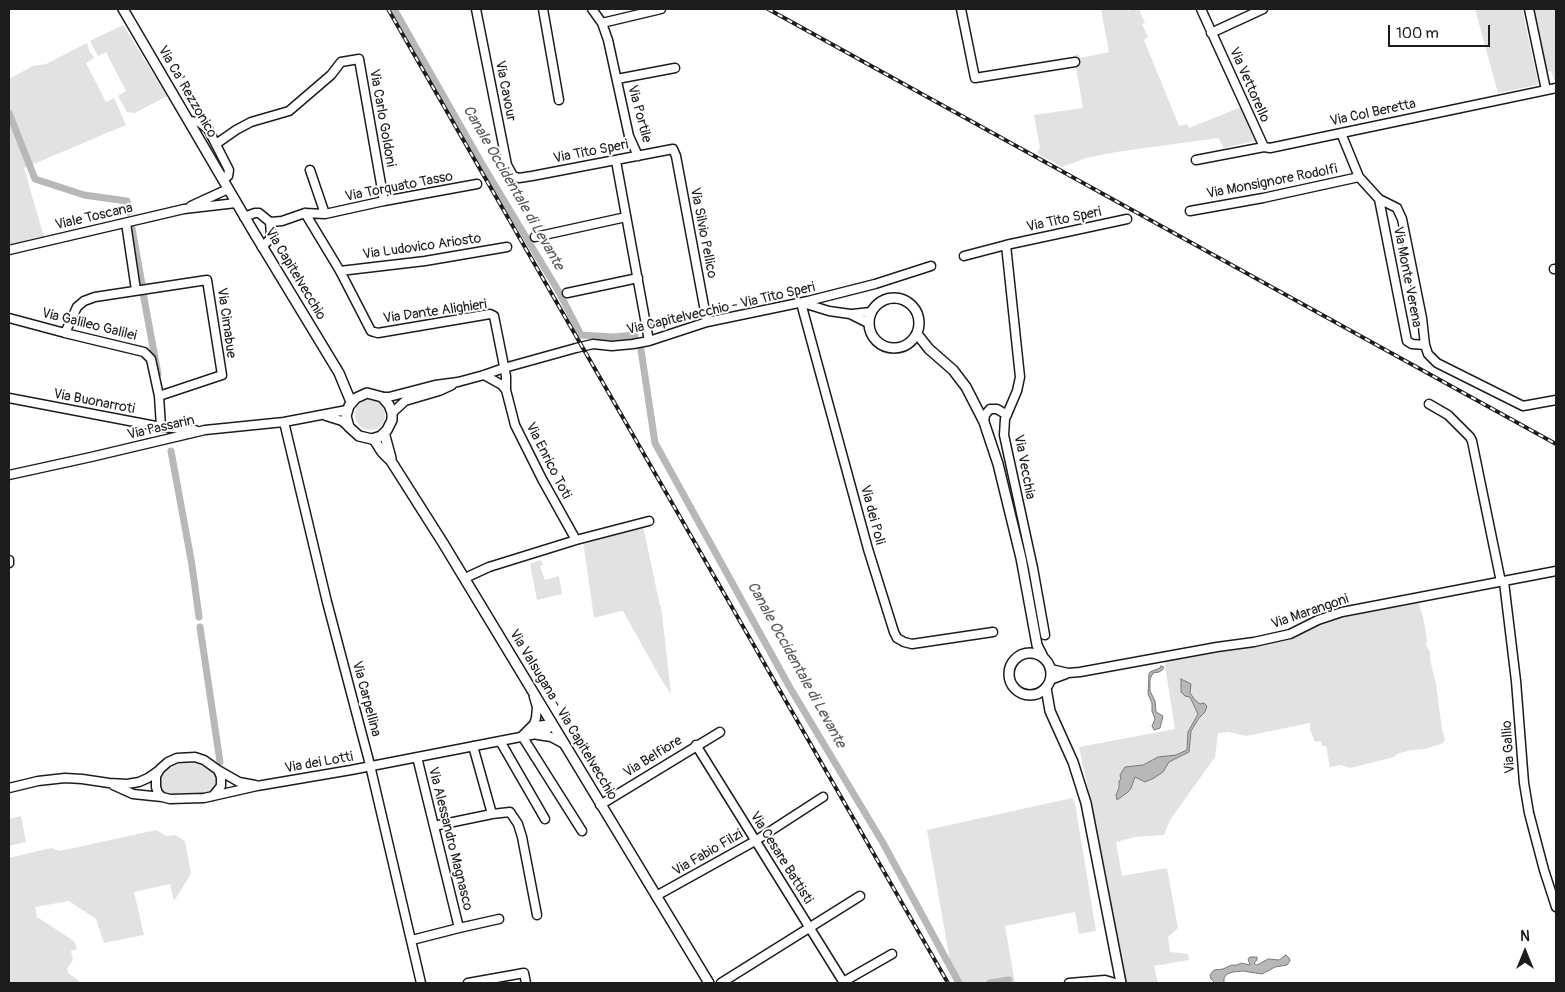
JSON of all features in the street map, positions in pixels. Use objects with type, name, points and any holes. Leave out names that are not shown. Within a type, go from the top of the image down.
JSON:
[{"type":"main road","name":"Via Ca' Rezzonico","points":[[123,9],[228,189]]},
{"type":"main road","name":"Via Capitelvecchio","points":[[228,189],[339,373],[352,387],[362,394]]},
{"type":"main road","points":[[885,299],[905,300],[911,304],[918,315],[917,334],[910,342],[897,348],[883,346],[872,337],[868,323],[871,312],[876,305],[885,299]]},
{"type":"main road","points":[[917,334],[929,350],[953,370],[966,387],[984,422],[998,464],[1040,636],[1043,657],[1051,669],[1048,684],[1050,711]]},
{"type":"main road","points":[[910,342],[929,350]]},
{"type":"main road","name":"Via Capitelvecchio","points":[[339,373],[349,406],[347,420],[349,427]]},
{"type":"main road","points":[[349,406],[362,394],[373,394],[382,397],[389,404],[392,420],[384,436],[391,461]]},
{"type":"main road","points":[[349,427],[359,436],[372,439],[385,433]]},
{"type":"main road","points":[[372,439],[391,461]]},
{"type":"main road","name":"Via Valsugana - Via Capitelvecchio","points":[[391,461],[465,578],[600,805],[709,983]]},
{"type":"main road","points":[[1040,636],[1023,654],[1013,661],[1009,677],[1011,683],[1019,692],[1030,695],[1044,704],[1050,711],[1073,762],[1086,804],[1121,983]]},
{"type":"main road","points":[[1023,654],[1033,653],[1043,657]]},
{"type":"main road","points":[[1030,695],[1036,694],[1048,684]]},
{"type":"street","name":"Via Cavour","points":[[476,9],[507,165],[514,176]]},
{"type":"street","points":[[543,9],[559,100]]},
{"type":"street","name":"Via Portile","points":[[592,9],[602,23],[608,40],[629,136],[638,156]]},
{"type":"street","points":[[602,23],[661,9]]},
{"type":"street","points":[[961,9],[975,78],[1075,62]]},
{"type":"street","name":"Via Vettorello","points":[[1201,9],[1264,147]]},
{"type":"street","points":[[1211,33],[1263,9]]},
{"type":"street","points":[[1529,9],[1546,90]]},
{"type":"street","name":"Via Carlo Goldoni","points":[[216,144],[251,122],[289,111],[331,75],[341,62],[359,60],[384,201]]},
{"type":"street","name":"Via Portile","points":[[617,79],[675,68]]},
{"type":"street","name":"Via Col Beretta","points":[[1196,160],[1264,147],[1270,148],[1556,88]]},
{"type":"street","points":[[188,121],[199,122],[208,129],[229,170],[228,176],[223,180]]},
{"type":"street","points":[[1341,133],[1359,177]]},
{"type":"street","name":"Via Tito Speri","points":[[514,176],[519,178],[532,176],[672,149]]},
{"type":"street","name":"Via Silvio Pellico","points":[[672,149],[676,156],[707,322]]},
{"type":"street","points":[[616,161],[649,341]]},
{"type":"street","points":[[310,170],[325,214]]},
{"type":"street","name":"Via Monte Verena","points":[[1359,177],[1379,199],[1397,208],[1402,219],[1428,354],[1437,363],[1523,406],[1556,400]]},
{"type":"street","name":"Via Monsignore Rodolfi","points":[[1190,211],[1264,198],[1359,177]]},
{"type":"street","name":"Via Torquato Tasso","points":[[244,217],[260,213],[270,222],[282,221],[305,213],[325,214],[477,184]]},
{"type":"street","name":"Viale Toscana","points":[[184,209],[228,189]]},
{"type":"street","name":"Via Monte Verena","points":[[1379,199],[1406,341],[1412,344],[1425,345]]},
{"type":"street","name":"Viale Toscana","points":[[9,250],[184,209],[236,203]]},
{"type":"street","name":"Via Dante Alighieri","points":[[305,213],[340,271],[371,331],[378,333],[492,314],[494,316],[504,368]]},
{"type":"street","points":[[535,237],[626,217]]},
{"type":"street","name":"Via Tito Speri","points":[[1006,245],[1126,220]]},
{"type":"street","points":[[262,247],[270,239],[270,222]]},
{"type":"street","points":[[65,333],[77,307],[84,301],[95,297],[136,290],[126,224]]},
{"type":"street","points":[[964,256],[1006,245]]},
{"type":"street","name":"Via Vecchia","points":[[1006,245],[1020,377],[1017,391],[1005,419],[1004,435],[1033,568],[1040,636]]},
{"type":"street","name":"Via Ludovico Ariosto","points":[[340,271],[425,261],[506,247]]},
{"type":"street","name":"Via Capitelvecchio - Via Tito Speri","points":[[458,382],[586,346],[599,344],[619,346],[649,341],[707,322],[801,303],[875,284],[931,266]]},
{"type":"street","points":[[567,293],[638,278]]},
{"type":"street","name":"Via Cimabue","points":[[136,290],[208,280],[222,375],[159,396]]},
{"type":"street","points":[[801,303],[829,311],[850,314],[871,312]]},
{"type":"street","name":"Via dei Poli","points":[[801,303],[868,549],[897,638],[912,644],[993,632]]},
{"type":"street","points":[[850,314],[868,323]]},
{"type":"street","name":"Via Galileo Galilei","points":[[9,318],[144,352],[151,359],[159,396],[161,427]]},
{"type":"street","name":"Via Enrico Toti","points":[[504,368],[506,390],[515,425],[576,540]]},
{"type":"street","points":[[484,376],[502,385],[506,390]]},
{"type":"street","points":[[382,397],[429,386],[458,382]]},
{"type":"street","points":[[392,413],[405,401],[439,391],[458,382]]},
{"type":"street","name":"Via Buonarroti","points":[[9,398],[161,427],[205,430]]},
{"type":"street","points":[[974,402],[979,406],[997,409],[1007,415]]},
{"type":"street","points":[[1429,404],[1448,415],[1472,441],[1503,582]]},
{"type":"street","name":"Via Passarin","points":[[9,475],[205,430],[284,422],[321,415],[349,406]]},
{"type":"street","points":[[984,422],[985,414],[990,409]]},
{"type":"street","points":[[321,415],[334,418],[349,427]]},
{"type":"street","name":"Via Carpellina","points":[[284,422],[322,584],[370,767],[421,983]]},
{"type":"street","points":[[465,578],[484,568],[649,520]]},
{"type":"street","name":"Via Marangoni","points":[[1048,684],[1068,673],[1272,639],[1290,634],[1318,620],[1342,612],[1556,571]]},
{"type":"street","name":"Via Gallio","points":[[1503,582],[1516,680],[1524,783],[1529,813],[1556,907]]},
{"type":"street","name":"Via Marangoni","points":[[1051,669],[1068,673]]},
{"type":"street","points":[[529,734],[537,712],[533,693]]},
{"type":"street","name":"Via dei Lotti","points":[[109,783],[133,794],[170,799],[213,796],[257,786],[370,767],[500,741],[547,730],[552,724]]},
{"type":"street","name":"Via Belfiore","points":[[600,805],[720,732]]},
{"type":"street","points":[[529,734],[551,737],[564,744]]},
{"type":"street","points":[[529,734],[582,831]]},
{"type":"street","points":[[500,741],[544,818]]},
{"type":"street","name":"Via Cesare Battisti","points":[[696,745],[844,983]]},
{"type":"street","points":[[473,746],[492,814]]},
{"type":"street","name":"Via dei Lotti","points":[[9,788],[64,778],[127,784],[148,778],[168,762],[176,758],[186,757],[204,760],[240,782],[257,786]]},
{"type":"street","name":"Via Alessandro Magnasco","points":[[417,757],[459,928]]},
{"type":"street","points":[[160,769],[156,776],[156,787],[162,797]]},
{"type":"street","points":[[213,796],[221,786],[221,777],[218,770]]},
{"type":"street","name":"Via Fabio Filzi","points":[[656,896],[755,841],[823,797]]},
{"type":"street","points":[[434,826],[510,812],[518,824],[522,837],[537,915]]},
{"type":"street","points":[[721,983],[860,896]]},
{"type":"street","name":"Via Alessandro Magnasco","points":[[412,940],[499,919]]},
{"type":"street","points":[[844,983],[892,954]]},
{"type":"street","points":[[1105,980],[1116,974],[1118,970]]},
{"type":"street","points":[[473,983],[524,973],[526,983]]},
{"type":"street","points":[[1069,983],[1105,980],[1115,983]]},
{"type":"shaded area","points":[[1101,9],[1127,9],[1128,11],[1139,9],[1145,23],[1142,24],[1148,37],[1144,40],[1179,126],[1187,124],[1189,128],[1241,107],[1255,141],[1224,148],[1218,138],[1116,152],[1086,158],[1062,167],[1037,153],[1040,148],[1034,115],[1083,108],[1074,56],[1078,54],[1080,58],[1109,52]]},
{"type":"shaded area","points":[[1475,9],[1522,9],[1538,82],[1537,85],[1498,93]]},
{"type":"shaded area","points":[[1530,9],[1556,9],[1556,82],[1551,71],[1547,71],[1544,68]]},
{"type":"shaded area","points":[[123,25],[167,96],[135,113],[127,112],[118,96],[126,91],[106,52],[98,56],[90,41]]},
{"type":"shaded area","points":[[87,43],[90,53],[94,58],[86,63],[106,102],[114,98],[126,125],[24,168],[44,237],[9,245],[9,79],[33,66],[46,64]]},
{"type":"shaded area","points":[[370,400],[381,404],[385,415],[381,426],[370,430],[359,426],[355,415],[359,404]]},
{"type":"shaded area","points":[[642,521],[661,606],[671,694],[623,611],[594,618],[583,541]]},
{"type":"shaded area","points":[[541,560],[543,565],[540,566],[545,580],[559,576],[562,594],[537,600],[530,564]]},
{"type":"shaded area","points":[[1417,598],[1423,617],[1427,639],[1426,645],[1430,652],[1436,684],[1442,730],[1445,739],[1443,743],[1425,749],[1411,750],[1397,754],[1394,757],[1350,768],[1341,765],[1330,767],[1326,746],[1322,746],[1321,741],[1315,742],[1310,730],[1310,723],[1246,736],[1229,732],[1218,733],[1215,757],[1170,820],[1164,835],[1135,837],[1116,842],[1122,876],[1167,868],[1178,928],[1168,937],[1170,952],[1188,954],[1189,960],[1154,966],[1158,983],[1120,983],[1103,860],[1079,747],[1175,729],[1164,659],[1231,649],[1264,641],[1308,624]]},
{"type":"shaded area","points":[[1161,666],[1164,667],[1162,670],[1153,673],[1150,679],[1150,691],[1155,701],[1156,712],[1163,716],[1160,728],[1154,730],[1152,726],[1155,719],[1148,694],[1149,674]]},
{"type":"shaded area","points":[[1181,679],[1191,684],[1190,693],[1195,700],[1207,706],[1205,712],[1191,731],[1189,752],[1169,762],[1163,772],[1154,778],[1145,782],[1135,777],[1128,792],[1117,800],[1116,795],[1121,779],[1120,775],[1125,767],[1143,765],[1158,757],[1176,755],[1187,750],[1188,732],[1198,714],[1190,697],[1185,696],[1181,692]]},
{"type":"shaded area","points":[[183,762],[199,764],[214,773],[217,777],[217,785],[212,792],[199,795],[168,795],[160,789],[162,774],[171,767]]},
{"type":"shaded area","points":[[1072,798],[1075,803],[1096,931],[1079,934],[1075,912],[1005,926],[1015,983],[958,983],[952,972],[927,830]]},
{"type":"shaded area","points":[[21,816],[26,842],[9,846],[9,819]]},
{"type":"shaded area","points":[[156,830],[166,836],[175,835],[185,841],[191,874],[174,901],[170,884],[134,892],[144,935],[104,943],[96,919],[69,901],[35,907],[37,917],[74,941],[77,949],[71,951],[73,960],[67,969],[68,973],[78,980],[79,983],[9,983],[9,858],[51,848],[60,851]]},
{"type":"shaded area","points":[[1286,955],[1290,961],[1287,965],[1275,967],[1262,974],[1243,971],[1233,972],[1227,974],[1224,978],[1224,983],[1215,983],[1211,979],[1210,975],[1214,970],[1241,963],[1250,965],[1248,959],[1250,957],[1257,957],[1254,963],[1257,965],[1268,959],[1279,960]]},
{"type":"waterway","name":"Canale Occidentale di Levante","points":[[394,9],[482,164],[559,292],[581,335],[613,337],[635,335]]},
{"type":"waterway","points":[[9,113],[35,179],[84,195],[127,201],[129,212]]},
{"type":"waterway","points":[[132,228],[142,284]]},
{"type":"waterway","points":[[143,293],[158,374]]},
{"type":"waterway","name":"Canale Occidentale di Levante","points":[[641,350],[655,443],[789,686],[883,843],[959,983]]},
{"type":"waterway","points":[[171,451],[192,565],[199,617]]},
{"type":"waterway","points":[[200,627],[220,762]]},
{"type":"waterway","name":"Canale Occidentale di Levante","points":[[990,983],[1009,980]]},
{"type":"railway","points":[[388,9],[948,983]]},
{"type":"railway","points":[[768,9],[1556,444]]}]
